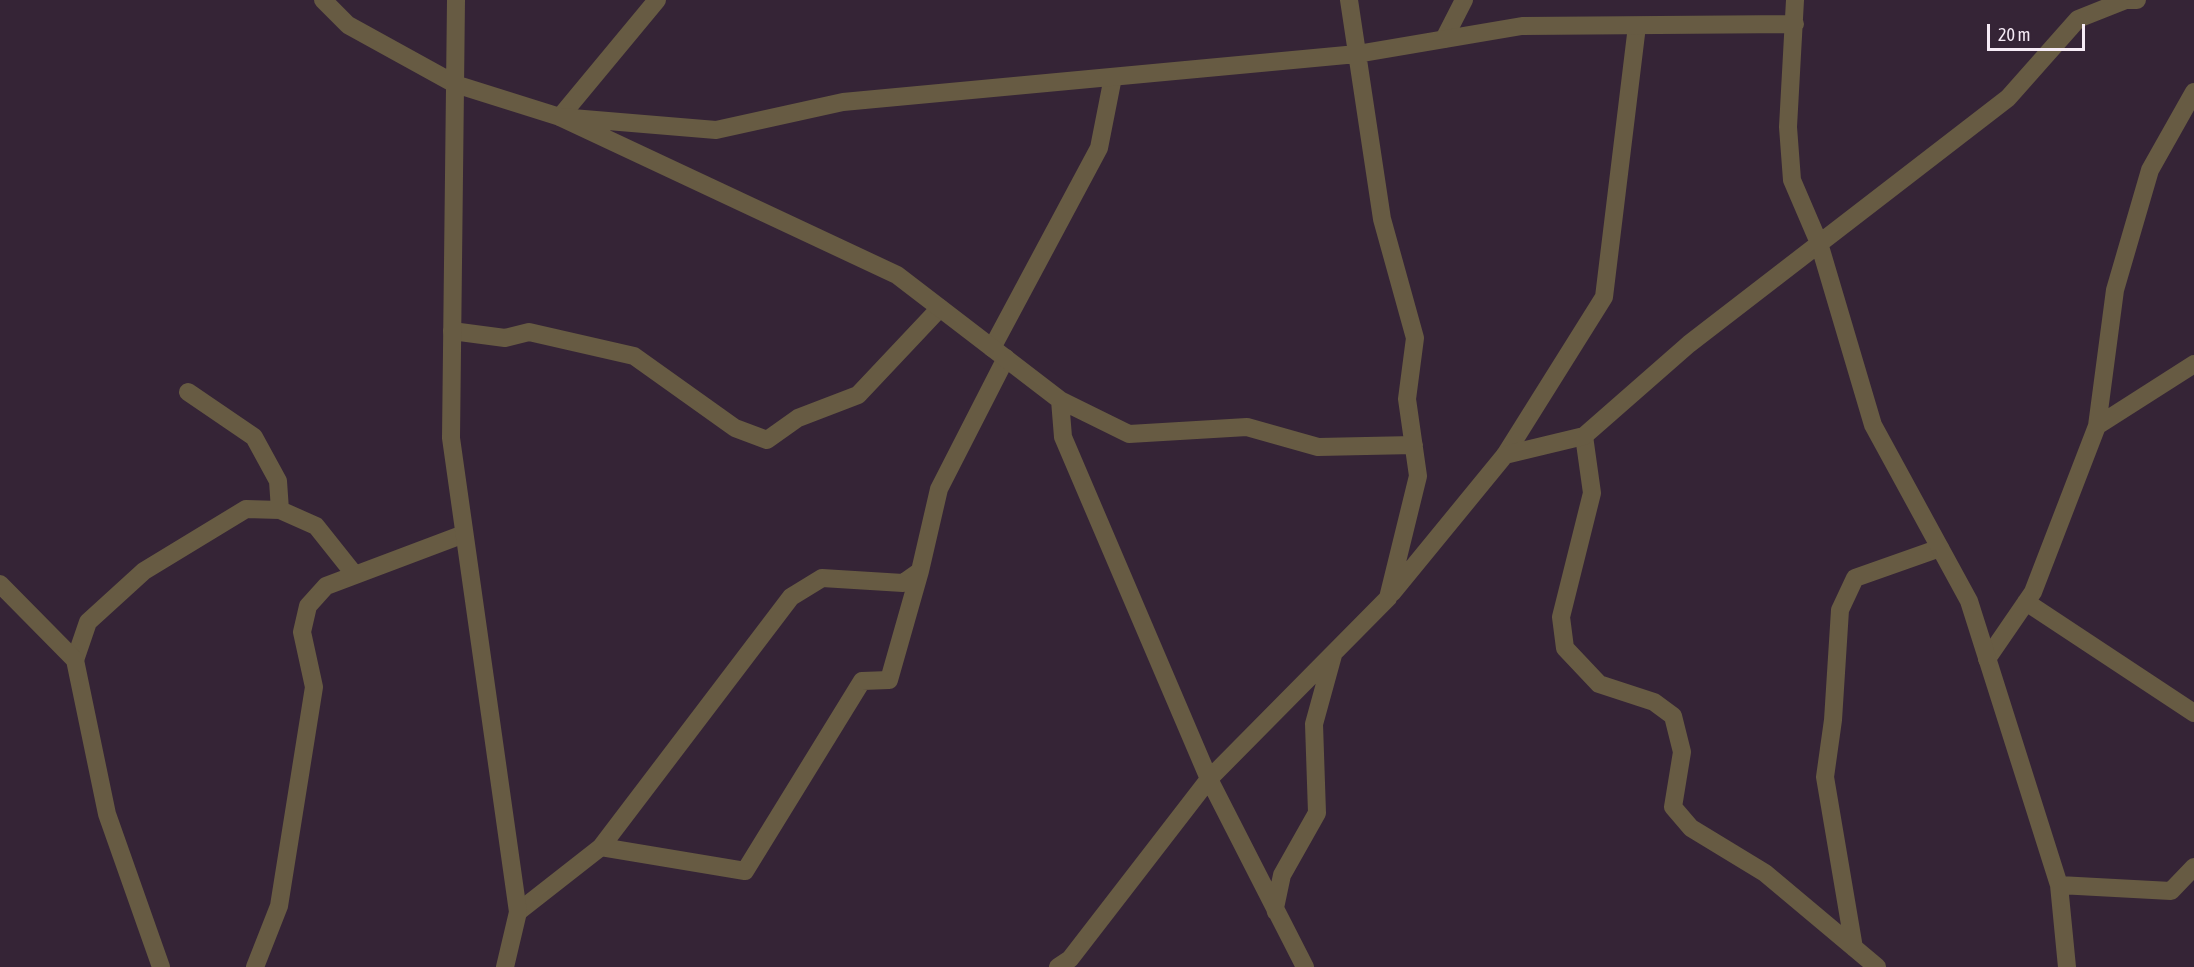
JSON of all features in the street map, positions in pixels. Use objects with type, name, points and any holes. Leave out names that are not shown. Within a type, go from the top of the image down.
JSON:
[{"type":"street","points":[[323,0],[348,25],[455,84],[560,117],[897,275],[1060,400],[1129,434],[1247,427],[1318,447],[1414,445]]},
{"type":"street","points":[[456,0],[451,438],[518,912],[505,967]]},
{"type":"street","points":[[560,117],[657,0]]},
{"type":"street","points":[[1349,0],[1382,219],[1415,338],[1407,399],[1418,476],[1388,598]]},
{"type":"street","points":[[1444,39],[1464,0]]},
{"type":"street","points":[[1796,0],[1788,127],[1792,180],[1819,243],[1873,425],[1969,601],[2059,885],[2067,967]]},
{"type":"street","points":[[1505,455],[1584,436],[1689,344],[2008,98],[2078,19],[2126,0],[2137,0]]},
{"type":"street","points":[[560,117],[716,129],[843,102],[1357,54],[1522,26],[1795,24]]},
{"type":"street","points":[[1058,967],[1070,959],[1209,779],[1388,598],[1505,455],[1604,297],[1637,26]]},
{"type":"street","points":[[601,847],[745,871],[862,681],[889,680],[920,571],[939,489],[999,353],[1099,148],[1113,77]]},
{"type":"street","points":[[1987,658],[2033,592],[2097,426],[2118,279],[2150,170],[2194,92]]},
{"type":"street","points":[[452,331],[505,338],[529,332],[634,356],[735,428],[767,440],[798,418],[858,395],[940,308]]},
{"type":"street","points":[[2097,426],[2194,364]]},
{"type":"street","points":[[188,392],[254,437],[279,481],[280,510]]},
{"type":"street","points":[[1060,400],[1063,437],[1209,779],[1305,967]]},
{"type":"street","points":[[1584,436],[1592,493],[1561,617],[1565,648],[1599,684],[1654,702],[1673,716],[1682,753],[1673,807],[1691,828],[1765,873],[1876,967]]},
{"type":"street","points":[[161,967],[106,814],[75,660],[88,622],[144,571],[246,509],[280,510],[316,526],[355,575]]},
{"type":"street","points":[[255,967],[279,906],[314,687],[302,632],[308,606],[326,586],[464,534]]},
{"type":"street","points":[[1854,948],[1825,777],[1833,720],[1840,610],[1855,578],[1940,548]]},
{"type":"street","points":[[518,912],[601,847],[791,597],[822,578],[903,583],[920,571]]},
{"type":"street","points":[[0,584],[75,660]]},
{"type":"street","points":[[2026,602],[2194,713]]},
{"type":"street","points":[[1290,967],[1275,908],[1282,875],[1317,813],[1314,724],[1334,653]]},
{"type":"street","points":[[2059,885],[2170,891],[2194,867]]}]
